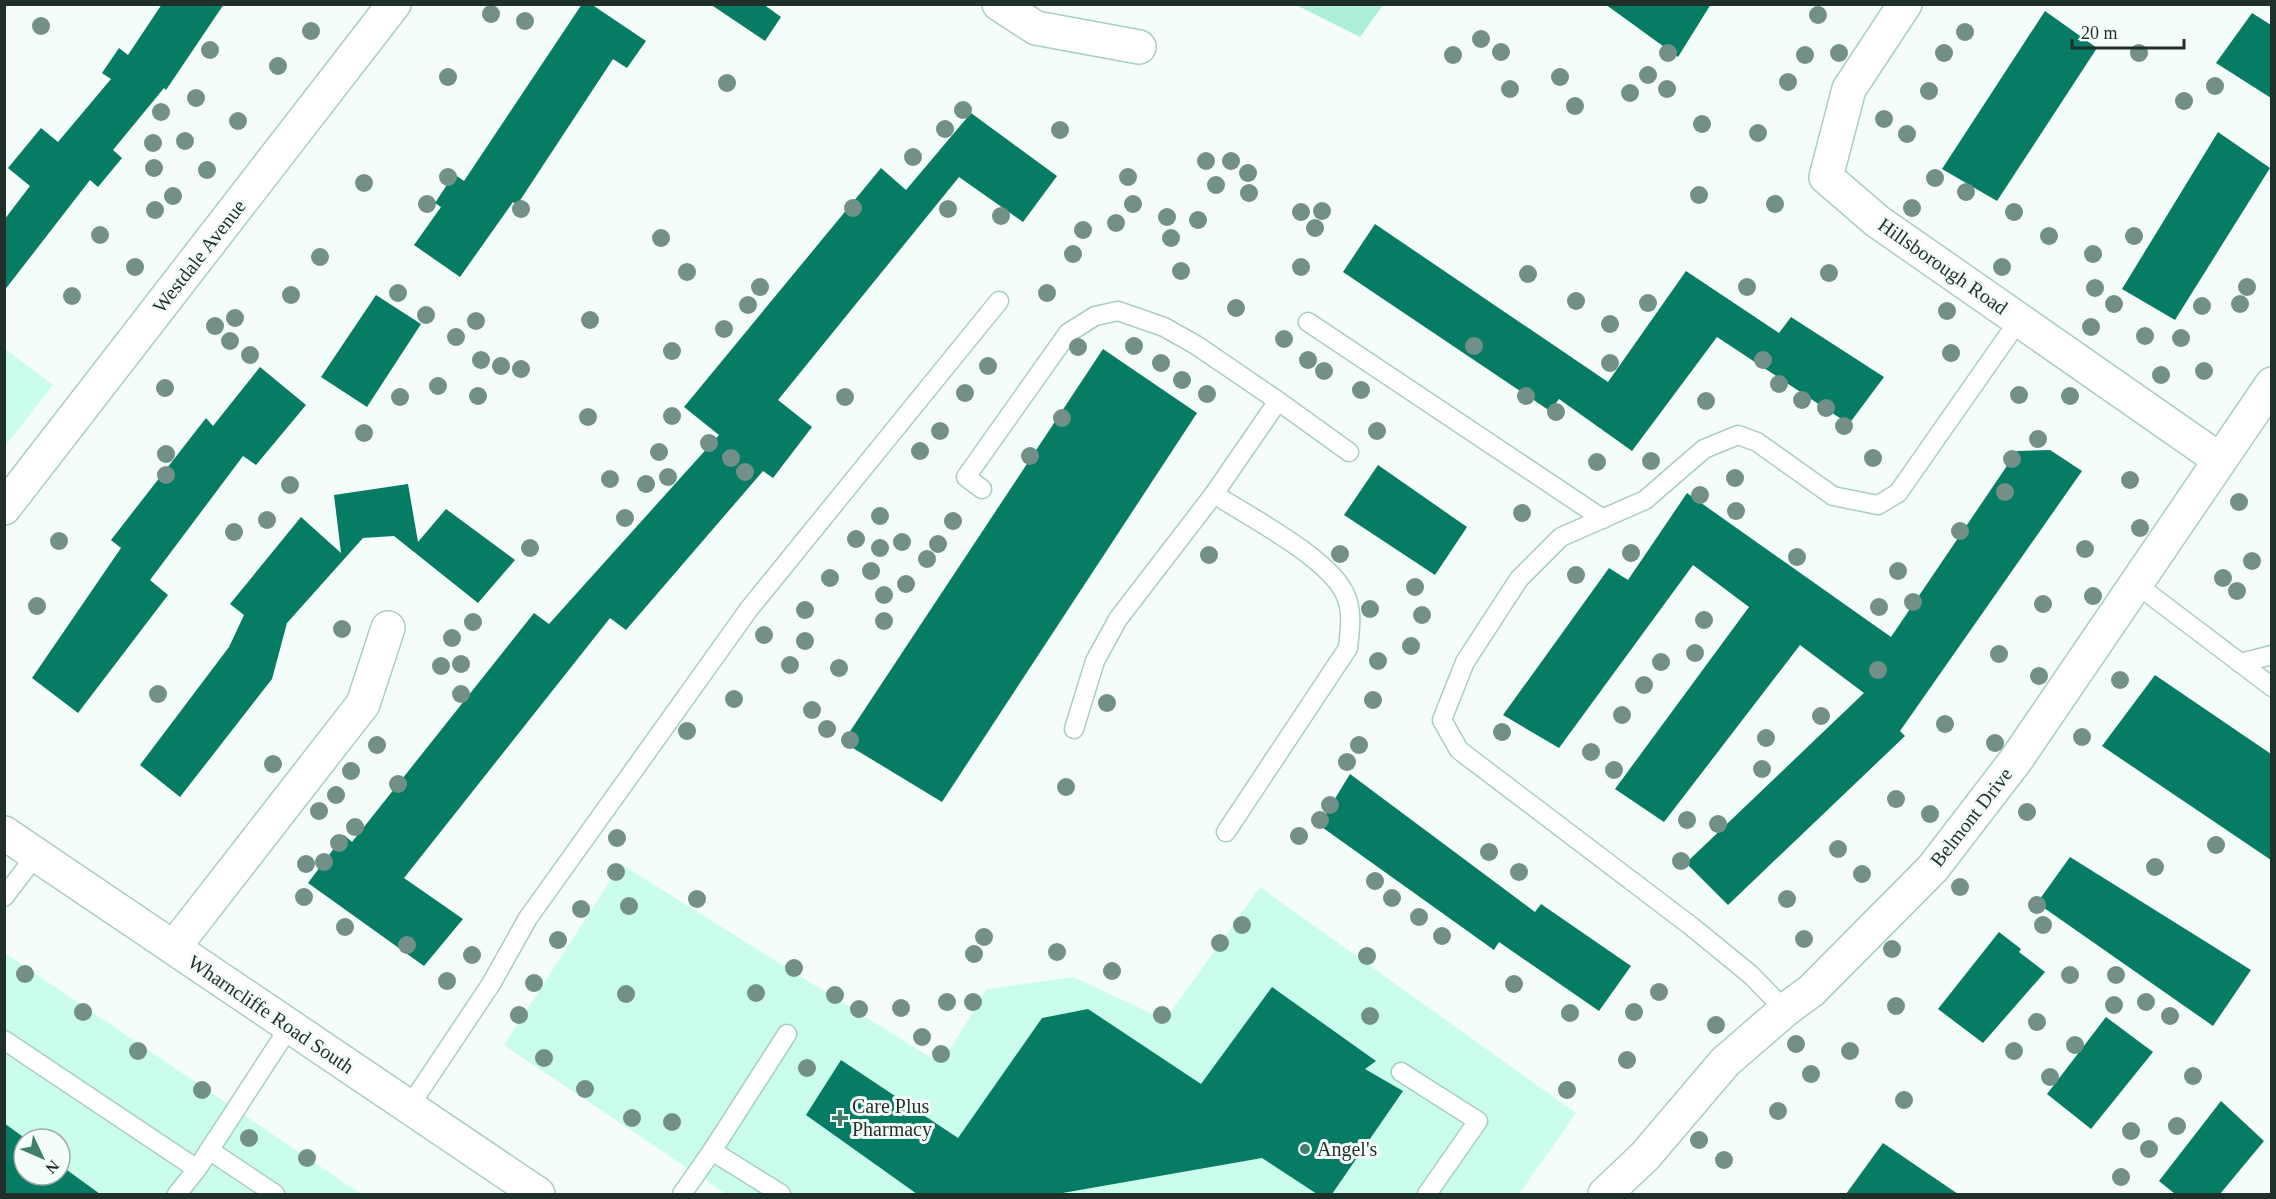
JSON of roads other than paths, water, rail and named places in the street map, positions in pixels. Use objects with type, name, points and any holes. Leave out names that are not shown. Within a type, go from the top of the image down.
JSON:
[{"type":"street","name":"Westdale Avenue","points":[[4,508],[394,4]]},
{"type":"street","points":[[999,4],[1036,28],[1139,47]]},
{"type":"street","name":"Hillsborough Road","points":[[1905,4],[1849,89],[1826,177],[1877,221],[2220,460]]},
{"type":"street","name":"Belmont Drive","points":[[1605,1194],[1645,1156],[1725,1062],[1810,991],[1933,868],[2016,760],[2271,384]]},
{"type":"street","points":[[174,947],[363,704],[388,628]]},
{"type":"street","name":"Wharncliffe Road South","points":[[4,833],[410,1107],[520,1190]]},
{"type":"lane","points":[[410,1107],[491,984],[528,918],[749,609],[999,301]]},
{"type":"lane","points":[[982,489],[966,477],[1068,333],[1095,316],[1118,311],[1164,327],[1196,345],[1349,452]]},
{"type":"lane","points":[[1785,1010],[1751,975],[1691,926],[1459,750],[1442,720],[1465,662],[1520,579],[1561,537],[1645,500],[1704,449],[1738,435],[1757,442],[1833,496],[1878,505],[1898,493],[2019,320]]},
{"type":"lane","points":[[1308,322],[1602,519]]},
{"type":"lane","points":[[1074,729],[1095,661],[1118,619],[1214,494],[1278,401]]},
{"type":"lane","points":[[1214,494],[1321,565],[1345,593],[1351,619],[1348,648],[1226,832]]},
{"type":"lane","points":[[2136,584],[2271,687]]},
{"type":"lane","points":[[2240,663],[2271,655]]},
{"type":"lane","points":[[4,897],[37,854]]},
{"type":"lane","points":[[177,1194],[197,1169],[290,1026]]},
{"type":"lane","points":[[682,1194],[787,1034]]},
{"type":"lane","points":[[4,1040],[197,1169]]},
{"type":"lane","points":[[1401,1072],[1478,1121],[1427,1194]]},
{"type":"lane","points":[[209,1150],[276,1194]]},
{"type":"lane","points":[[712,1151],[781,1194]]},
{"type":"place","name":"Care Plus Pharmacy","points":[[840,1118]]},
{"type":"place","name":"Angel's","points":[[1305,1149]]}]
